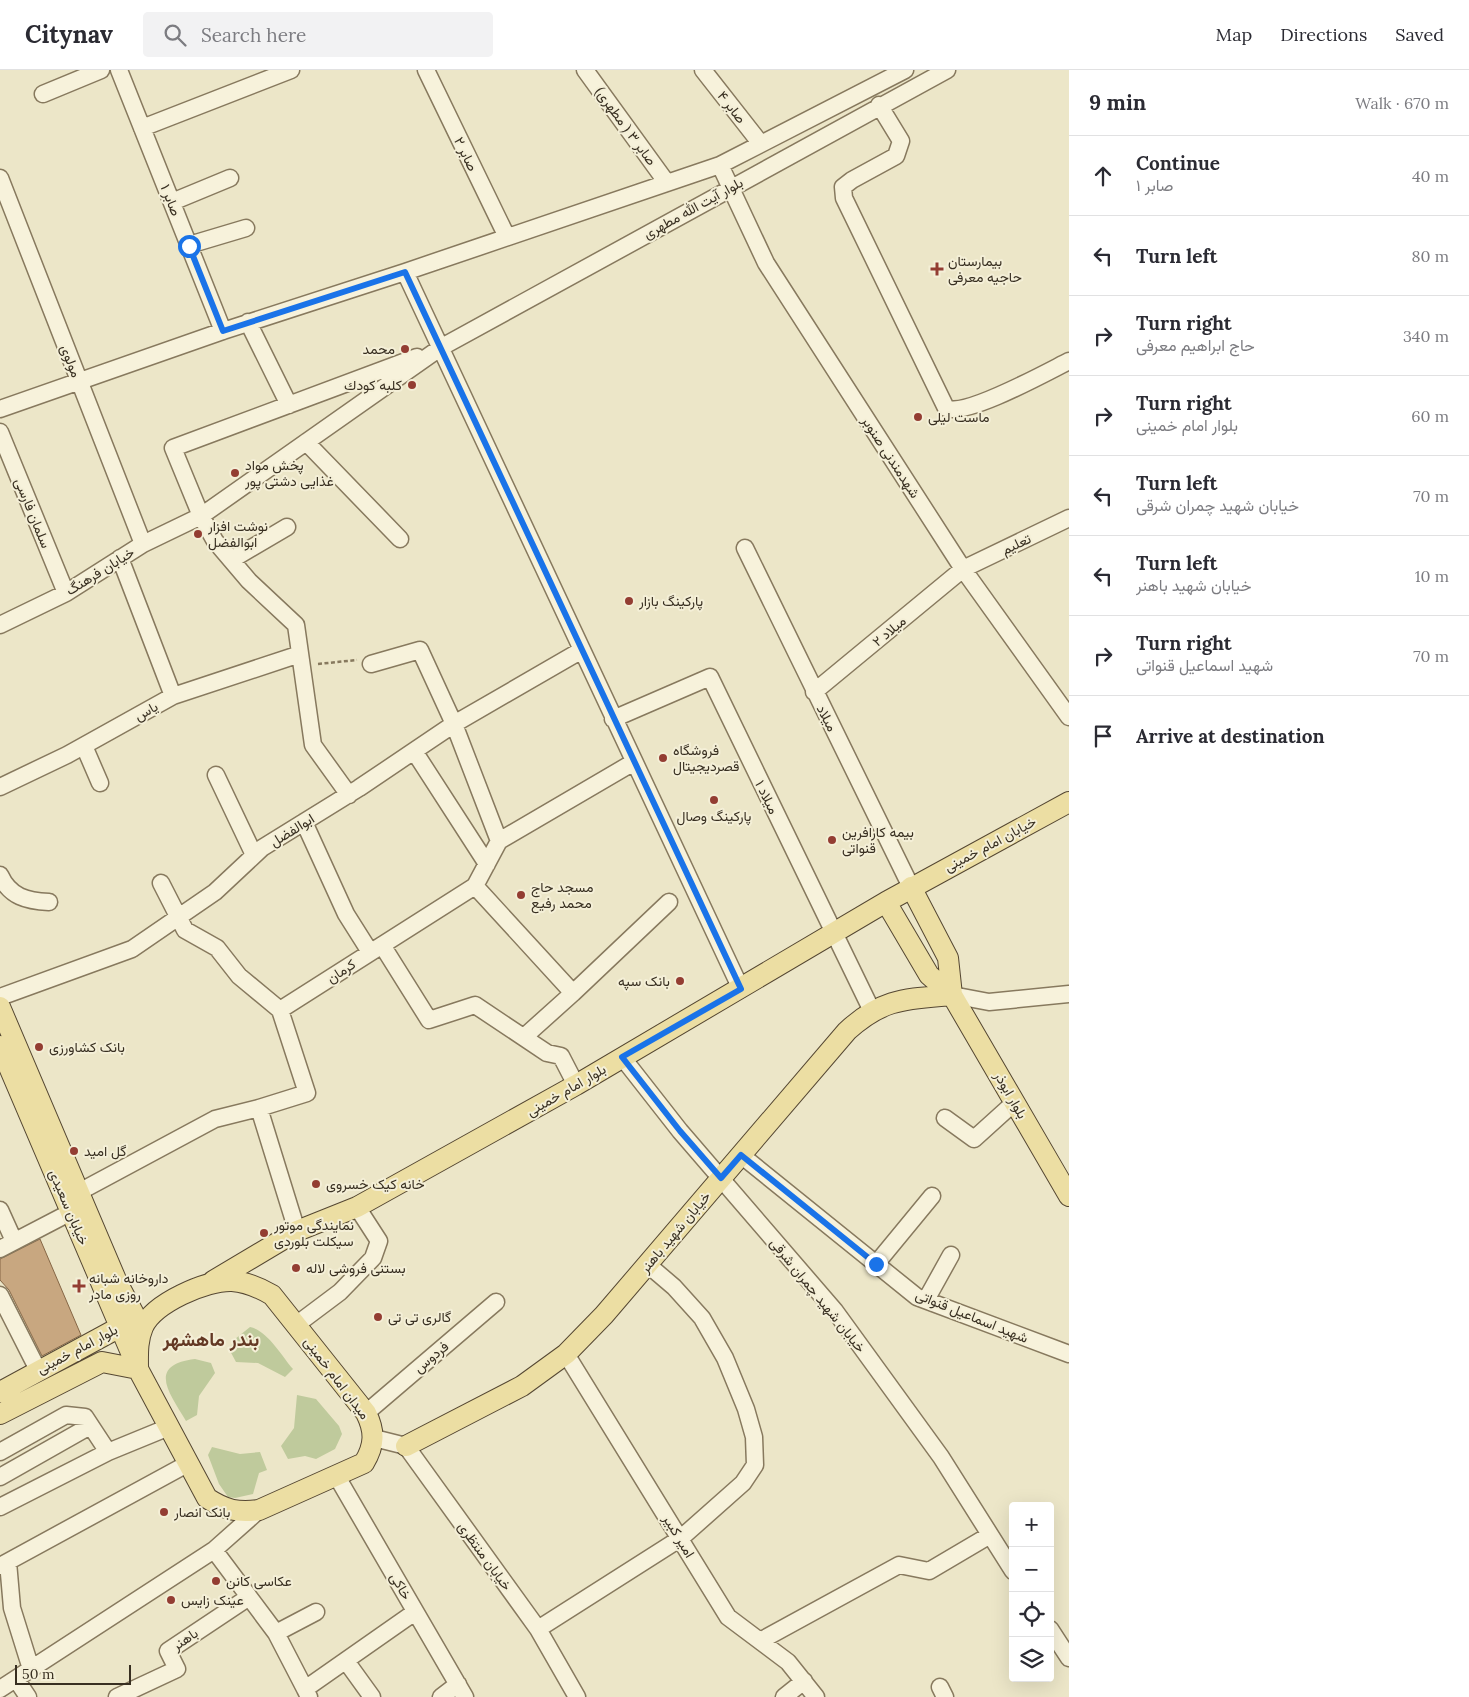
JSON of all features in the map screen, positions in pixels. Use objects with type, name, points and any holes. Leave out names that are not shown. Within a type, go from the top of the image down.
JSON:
[{"type":"main road","name":"خیابان امام خمینی","points":[[911,887],[1069,802]]},
{"type":"main road","name":"بلوار امام خمینی","points":[[209,1283],[294,1233],[357,1206],[576,1085],[911,887]]},
{"type":"main road","points":[[911,887],[948,958],[952,995]]},
{"type":"main road","points":[[886,902],[929,975],[952,995]]},
{"type":"main road","name":"خیابان شهید باهنر","points":[[406,1446],[522,1386],[566,1354],[647,1264],[847,1031],[872,1011],[901,999],[952,995]]},
{"type":"main road","name":"بلوار ابوذر","points":[[952,995],[1069,1196]]},
{"type":"main road","name":"خیابان سعیدی","points":[[0,1007],[117,1282],[138,1369]]},
{"type":"main road","name":"خیابان سعیدی","points":[[0,1046],[6,1077],[71,1212],[128,1322]]},
{"type":"main road","name":"میدان امام خمینی","points":[[233,1281],[254,1285],[272,1295],[296,1325],[366,1412],[372,1424],[374,1438],[371,1451],[364,1463],[259,1510],[241,1513],[223,1509],[207,1498],[138,1369],[137,1347],[143,1327],[156,1309],[209,1283],[233,1281]]},
{"type":"main road","name":"بلوار امام خمینی","points":[[0,1392],[128,1322],[156,1309]]},
{"type":"main road","name":"بلوار امام خمینی","points":[[0,1414],[102,1362],[138,1369]]},
{"type":"street","points":[[43,94],[101,70]]},
{"type":"street","name":"صابر ۱","points":[[119,70],[223,331]]},
{"type":"street","points":[[142,128],[291,70]]},
{"type":"street","name":"صابر ۲","points":[[426,70],[507,237]]},
{"type":"street","name":"صابر ۳ ( مطهری)","points":[[585,70],[667,183]]},
{"type":"street","name":"صابر ۴","points":[[703,70],[761,144]]},
{"type":"street","name":"بلوار آیت الله مطهری","points":[[0,409],[80,383],[248,322],[405,272],[720,165],[905,70]]},
{"type":"street","name":"بلوار آیت الله مطهری","points":[[440,348],[879,105],[947,70]]},
{"type":"street","points":[[879,105],[901,141],[896,156],[843,187],[844,198],[946,408],[952,410],[962,409],[988,400],[1069,361]]},
{"type":"street","name":"شهدمندنی صنوبر","points":[[720,165],[766,263],[963,569],[1069,717]]},
{"type":"street","name":"مولوی","points":[[0,178],[143,544]]},
{"type":"street","points":[[172,202],[230,178]]},
{"type":"street","points":[[189,246],[246,228]]},
{"type":"street","points":[[405,272],[741,989]]},
{"type":"street","points":[[248,322],[289,405]]},
{"type":"street","points":[[349,795],[313,744],[296,625],[249,581],[215,541],[201,516],[173,448],[440,348]]},
{"type":"street","name":"خیابان فرهنگ","points":[[0,625],[66,593],[143,544],[201,516],[440,348]]},
{"type":"street","name":"سلمان فارسی","points":[[0,432],[66,593]]},
{"type":"street","points":[[306,442],[400,539]]},
{"type":"street","name":"تعلیم","points":[[963,569],[1069,518]]},
{"type":"street","points":[[231,560],[287,527]]},
{"type":"street","name":"میلاد","points":[[745,548],[911,887]]},
{"type":"street","points":[[120,558],[173,696]]},
{"type":"street","name":"میلاد ۲","points":[[814,692],[963,569]]},
{"type":"street","points":[[371,664],[420,650],[454,724],[499,841],[634,762]]},
{"type":"street","name":"ابوالفضل","points":[[0,997],[132,949],[215,892],[254,855],[349,795],[454,724],[582,650]]},
{"type":"street","name":"یاس","points":[[0,787],[84,746],[173,696],[301,660]]},
{"type":"street","name":"میلاد ۱","points":[[613,718],[710,678],[872,1011]]},
{"type":"street","points":[[84,746],[100,783]]},
{"type":"street","points":[[414,751],[487,864]]},
{"type":"street","points":[[216,775],[254,855]]},
{"type":"street","points":[[304,822],[346,914],[376,949],[429,1020],[475,1004],[547,1053],[562,1056],[576,1085]]},
{"type":"street","name":"کرمان","points":[[280,1010],[475,886],[499,841]]},
{"type":"street","points":[[1,882],[16,895],[29,901],[49,902]]},
{"type":"street","points":[[79,1192],[215,1119],[307,1093],[280,1010],[239,976],[217,948],[185,930],[161,883]]},
{"type":"street","points":[[475,886],[573,993]]},
{"type":"street","points":[[524,1037],[669,902]]},
{"type":"street","points":[[952,995],[989,1002],[1069,994]]},
{"type":"street","name":"خیابان شهید چمران شرقی","points":[[622,1057],[680,1131],[835,1311],[941,1457],[1009,1565]]},
{"type":"street","points":[[946,1118],[974,1139],[1015,1102]]},
{"type":"street","points":[[258,1108],[294,1233]]},
{"type":"street","name":"شهید اسماعیل قنواتی","points":[[741,1155],[917,1297],[1069,1354]]},
{"type":"street","points":[[876,1264],[932,1196]]},
{"type":"street","points":[[296,1325],[340,1292],[373,1258],[378,1241],[357,1206]]},
{"type":"street","points":[[0,1210],[7,1245],[71,1212]]},
{"type":"street","points":[[926,1300],[951,1255]]},
{"type":"street","points":[[538,1629],[681,1538],[743,1483],[755,1465],[754,1437],[735,1378],[714,1337],[702,1318],[674,1287],[647,1264]]},
{"type":"street","points":[[0,1295],[38,1370]]},
{"type":"street","name":"فردوس","points":[[366,1412],[496,1302]]},
{"type":"street","name":"امیر کبیر","points":[[566,1354],[681,1538],[728,1618],[788,1662],[816,1697]]},
{"type":"street","points":[[0,1452],[66,1414],[85,1417],[108,1452]]},
{"type":"street","points":[[0,1477],[90,1426]]},
{"type":"street","points":[[0,1507],[108,1452],[169,1426]]},
{"type":"street","points":[[374,1438],[406,1446]]},
{"type":"street","name":"خیابان منتظری","points":[[406,1446],[538,1629],[577,1697]]},
{"type":"street","points":[[31,1669],[12,1608],[4,1564],[189,1464]]},
{"type":"street","name":"خاکی","points":[[336,1475],[461,1690]]},
{"type":"street","points":[[0,1689],[214,1550],[259,1510]]},
{"type":"street","points":[[760,1641],[899,1565],[929,1571],[990,1535]]},
{"type":"street","points":[[214,1550],[276,1633],[307,1693],[346,1661],[415,1612]]},
{"type":"street","name":"باهنر","points":[[122,1696],[176,1669],[168,1651],[249,1596]]},
{"type":"street","points":[[276,1633],[316,1612]]},
{"type":"street","points":[[1054,1635],[1069,1658]]},
{"type":"street","points":[[346,1661],[372,1697]]},
{"type":"street","points":[[16,1679],[28,1697]]},
{"type":"street","points":[[784,1697],[804,1681]]},
{"type":"street","points":[[441,1697],[461,1690]]},
{"type":"path","points":[[301,660],[355,659],[371,664]]},
{"type":"green space","points":[[250,1327],[268,1338],[293,1369],[285,1377],[258,1363],[236,1362],[229,1349],[235,1339]]},
{"type":"green space","points":[[195,1359],[211,1363],[215,1373],[199,1396],[197,1415],[186,1421],[169,1391],[166,1374],[171,1367],[180,1362]]},
{"type":"green space","points":[[297,1395],[316,1399],[339,1426],[342,1434],[335,1449],[316,1459],[305,1456],[288,1459],[281,1446],[294,1428]]},
{"type":"green space","points":[[212,1447],[240,1454],[260,1452],[267,1470],[259,1473],[253,1494],[235,1498],[228,1497],[219,1484],[208,1455]]},
{"type":"building","points":[[40,1239],[81,1335],[42,1356],[9,1290],[0,1280],[0,1259]]},
{"type":"place","name":"بیمارستان حاجیه معرفی","points":[[937,269]]},
{"type":"place","name":"محمد","points":[[405,349]]},
{"type":"place","name":"كلبه كودك","points":[[412,385]]},
{"type":"place","name":"ماست لیلی","points":[[918,417]]},
{"type":"place","name":"پخش مواد غذایی دشتی پور","points":[[235,473]]},
{"type":"place","name":"نوشت افزار ابوالفضل","points":[[198,534]]},
{"type":"place","name":"پارکینگ بازار","points":[[629,601]]},
{"type":"place","name":"فروشگاه قصردیجیتال","points":[[663,758]]},
{"type":"place","name":"پارکینگ وصال","points":[[714,800]]},
{"type":"place","name":"بیمه کارافرین قنواتی","points":[[832,840]]},
{"type":"place","name":"مسجد حاج محمد رفیع","points":[[521,895]]},
{"type":"place","name":"بانک سپه","points":[[680,981]]},
{"type":"place","name":"بانک کشاورزی","points":[[39,1047]]},
{"type":"place","name":"گل امید","points":[[74,1151]]},
{"type":"place","name":"خانه کیک خسروی","points":[[316,1184]]},
{"type":"place","name":"نمایندگی موتور سیکلت بلوردی","points":[[264,1233]]},
{"type":"place","name":"بستنی فروشی لاله","points":[[296,1268]]},
{"type":"place","name":"داروخانه شبانه روزی مادر","points":[[79,1286]]},
{"type":"place","name":"گالری تی تی","points":[[378,1317]]},
{"type":"place","name":"بانک انصار","points":[[164,1512]]},
{"type":"place","name":"عکاسی کانن","points":[[216,1581]]},
{"type":"place","name":"عینک زایس","points":[[171,1600]]},
{"type":"district","name":"بندر ماهشهر","points":[[211,1339]]},
{"type":"route","points":[[189,246],[223,331],[405,272],[741,989],[622,1057],[680,1131],[721,1178],[741,1155],[876,1264]]}]
